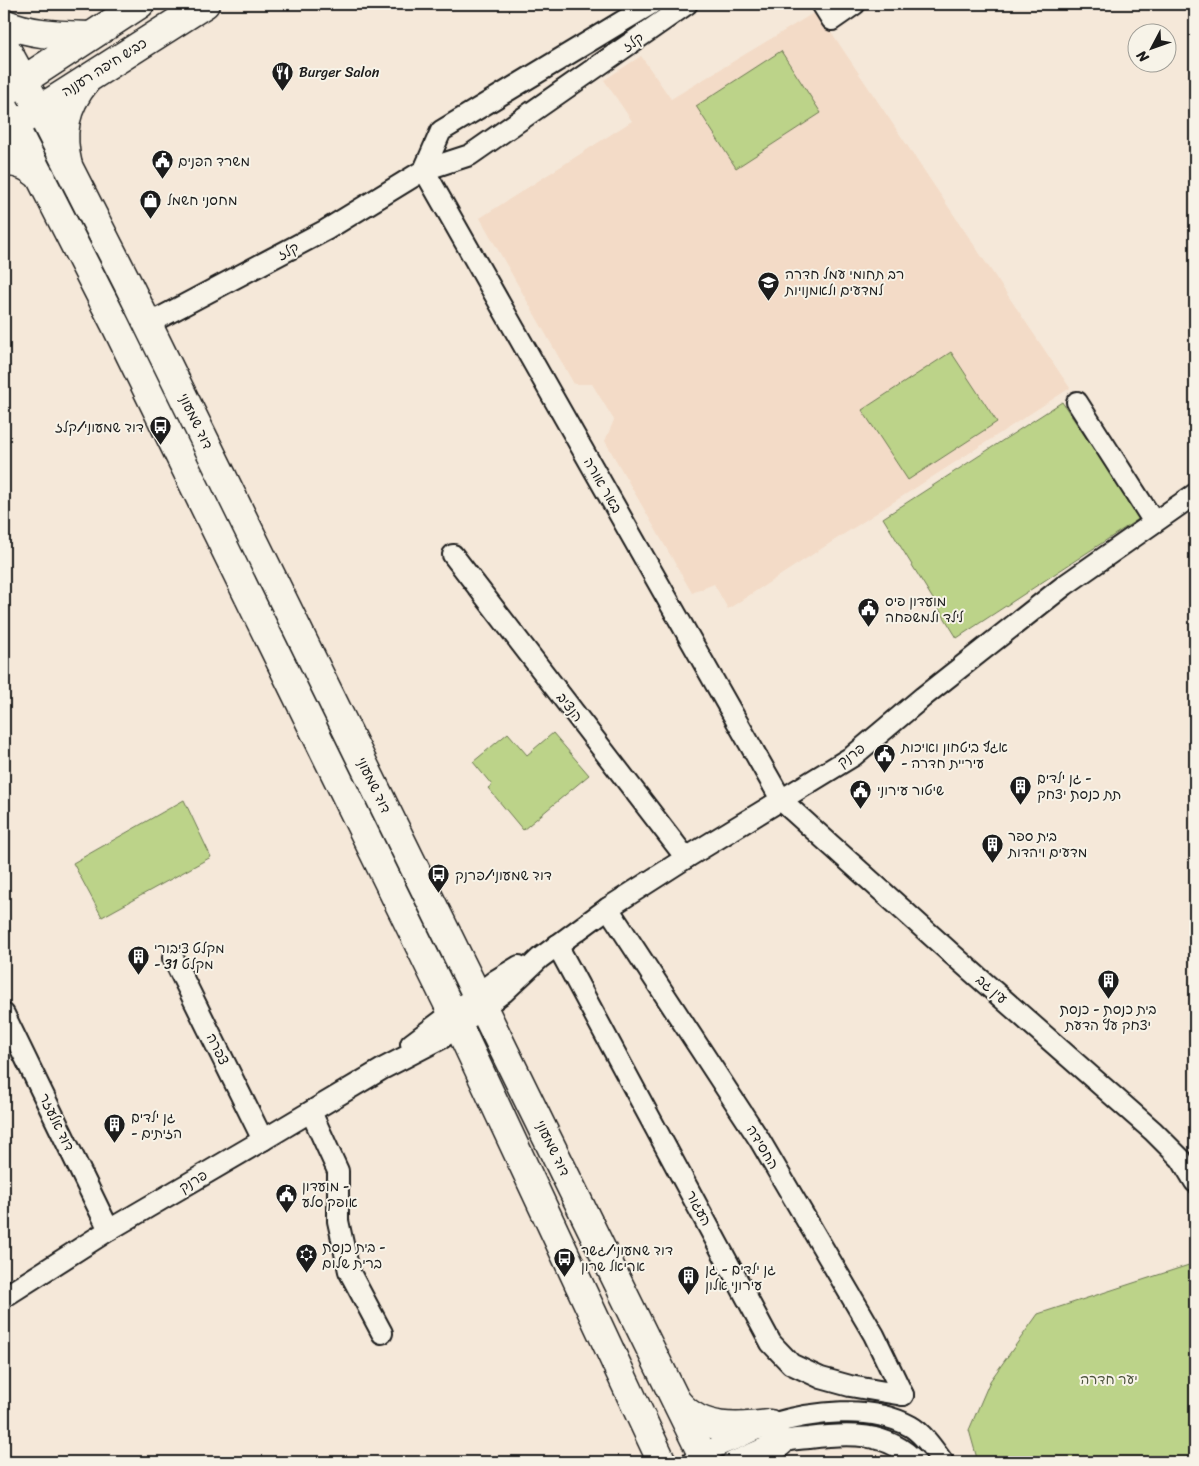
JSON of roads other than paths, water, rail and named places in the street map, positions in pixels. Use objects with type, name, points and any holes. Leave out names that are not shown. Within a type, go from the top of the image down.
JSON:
[{"type":"main road","points":[[13,86],[140,4]]},
{"type":"main road","name":"כביש חיפה רעננה","points":[[7,121],[39,109],[205,4]]},
{"type":"main road","points":[[4,23],[20,30],[48,35],[90,36]]},
{"type":"main road","name":"דוד שמעוני","points":[[4,45],[13,86],[39,109],[148,324],[675,1399],[700,1460]]},
{"type":"main road","points":[[68,166],[64,147],[64,130],[67,115],[78,90],[88,78]]},
{"type":"main road","points":[[7,121],[42,178],[455,1019],[662,1462]]},
{"type":"main road","points":[[4,162],[18,163],[29,167],[42,178]]},
{"type":"main road","points":[[675,1399],[690,1415],[712,1424],[775,1433],[757,1462]]},
{"type":"street","name":"קלז","points":[[424,170],[441,131],[651,4]]},
{"type":"street","name":"קלז","points":[[148,324],[326,230],[424,170],[470,155],[687,4]]},
{"type":"street","points":[[827,12],[855,4]]},
{"type":"street","name":"באר אורה","points":[[424,170],[782,801]]},
{"type":"street","points":[[1077,402],[1154,522]]},
{"type":"street","name":"פרנק","points":[[4,1297],[110,1230],[384,1068],[408,1046],[455,1019],[480,1000],[504,992],[540,958],[608,908],[853,756],[923,697],[1058,591],[1195,494]]},
{"type":"street","name":"הנציב","points":[[453,555],[686,858]]},
{"type":"street","name":"עין גב","points":[[782,801],[1153,1131],[1181,1159],[1195,1182]]},
{"type":"street","name":"החסידה","points":[[608,908],[759,1139],[874,1335],[903,1395]]},
{"type":"street","name":"העגור","points":[[557,945],[772,1343],[791,1364],[821,1378],[850,1386],[903,1395]]},
{"type":"street","name":"צפרה","points":[[173,958],[263,1140]]},
{"type":"street","name":"דוד אלעזר","points":[[4,1014],[110,1230]]},
{"type":"street","points":[[311,1112],[338,1171],[338,1221],[349,1271],[382,1333]]},
{"type":"street","points":[[700,1460],[818,1415],[852,1412],[880,1415],[910,1426],[929,1444],[943,1462]]},
{"type":"street","points":[[732,1462],[775,1433],[861,1434],[886,1441],[907,1452],[916,1462]]},
{"type":"place","name":"Burger Salon","points":[[283,91]]},
{"type":"place","name":"משרד הפנים","points":[[162,180]]},
{"type":"place","name":"מחסני חשמל","points":[[151,219]]},
{"type":"place","name":"רב תחומי עמל חדרה למדעים ולאמנויות","points":[[769,301]]},
{"type":"place","name":"דוד שמעוני/קלז","points":[[160,446]]},
{"type":"place","name":"מועדון פיס לילד ולמשפחה","points":[[869,628]]},
{"type":"place","name":"אגף ביטחון ואיכות - עיריית חדרה","points":[[885,774]]},
{"type":"place","name":"גן ילדים - תת כנסת יצחק","points":[[1021,805]]},
{"type":"place","name":"שיטור עירוני","points":[[861,809]]},
{"type":"place","name":"בית ספר מדעים ויהדות","points":[[992,863]]},
{"type":"place","name":"דוד שמעוני/פרנק","points":[[439,894]]},
{"type":"place","name":"מקלט ציבורי - מקלט 31","points":[[138,975]]},
{"type":"place","name":"בית כנסת - כנסת יצחק עץ הדעת","points":[[1108,1000]]},
{"type":"place","name":"גן ילדים - הזיתים","points":[[115,1144]]},
{"type":"place","name":"מועדון - אופק סלע","points":[[286,1213]]},
{"type":"place","name":"בית כנסת - ברית שלום","points":[[306,1274]]},
{"type":"place","name":"דוד שמעוני/גשר אריאל שרון","points":[[565,1277]]},
{"type":"place","name":"גן ילדים - גן עירוני אלון","points":[[689,1296]]},
{"type":"park label","name":"יער חדרה","points":[[1109,1379]]}]
